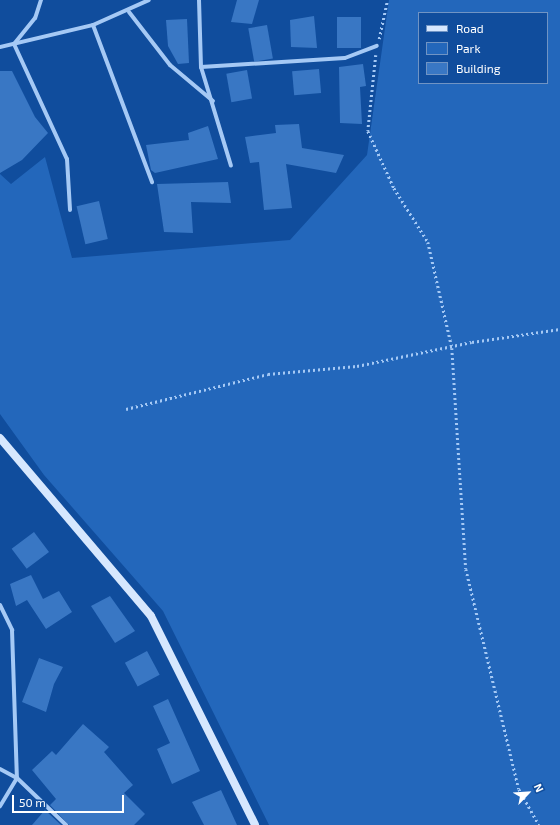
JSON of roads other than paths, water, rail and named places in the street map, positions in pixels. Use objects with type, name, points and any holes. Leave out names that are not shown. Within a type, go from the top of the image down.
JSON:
[{"type":"main road","points":[[0,438],[151,616],[255,825]]},
{"type":"street","points":[[14,44],[35,18],[41,0]]},
{"type":"street","points":[[0,47],[93,25],[129,12],[149,0]]},
{"type":"street","points":[[199,0],[202,68],[215,102],[231,166]]},
{"type":"street","points":[[129,12],[170,65],[215,102]]},
{"type":"street","points":[[93,25],[152,182]]},
{"type":"street","points":[[14,44],[67,159],[70,210]]},
{"type":"street","points":[[202,68],[345,58],[377,46]]},
{"type":"street","points":[[0,605],[12,630],[17,778],[0,806]]},
{"type":"street","points":[[0,769],[17,778],[66,825]]}]
